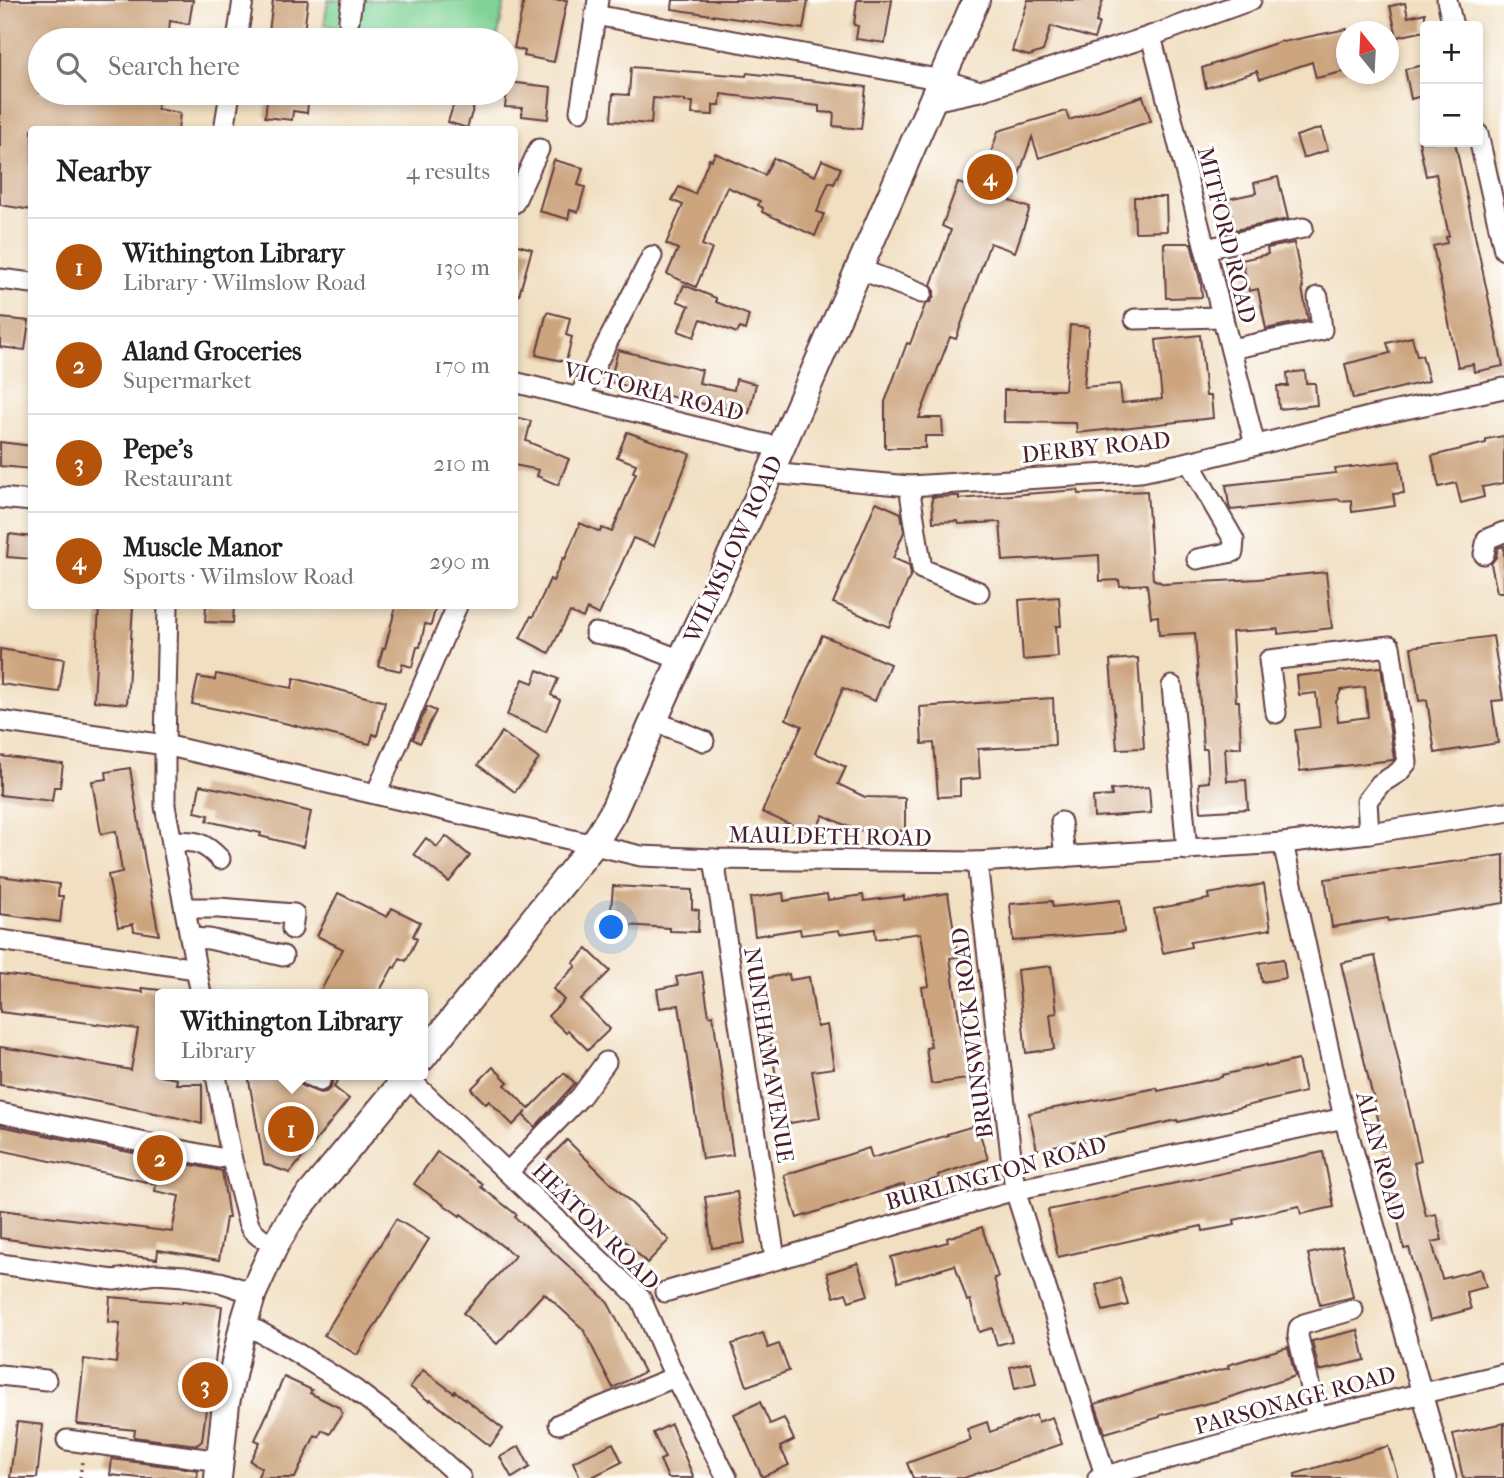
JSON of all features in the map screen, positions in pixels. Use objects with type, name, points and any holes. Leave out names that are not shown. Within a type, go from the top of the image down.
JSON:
[{"type":"main road","name":"WILMSLOW ROAD","points":[[428,1051],[593,845],[612,814],[781,448],[976,0]]},
{"type":"main road","name":"WILMSLOW ROAD","points":[[219,1469],[226,1403],[243,1326],[253,1293],[275,1245],[293,1214],[405,1080]]},
{"type":"street","points":[[239,28],[243,0]]},
{"type":"street","points":[[349,20],[352,0]]},
{"type":"street","points":[[580,111],[596,7],[937,91],[980,91],[1151,36],[1251,0]]},
{"type":"street","points":[[1447,0],[1452,21]]},
{"type":"street","name":"MITFORD ROAD","points":[[1151,36],[1255,445]]},
{"type":"street","points":[[225,126],[228,105]]},
{"type":"street","points":[[1481,147],[1504,250]]},
{"type":"street","points":[[518,194],[539,149]]},
{"type":"street","points":[[1205,249],[1303,228]]},
{"type":"street","points":[[579,397],[652,256]]},
{"type":"street","points":[[859,269],[922,293]]},
{"type":"street","points":[[0,279],[28,282]]},
{"type":"street","points":[[1231,349],[1321,330],[1318,297]]},
{"type":"street","points":[[1135,319],[1223,317]]},
{"type":"street","name":"VICTORIA ROAD","points":[[518,383],[781,448]]},
{"type":"street","name":"DERBY ROAD","points":[[770,472],[909,486],[1141,472],[1373,416],[1504,388]]},
{"type":"street","points":[[1189,462],[1234,540],[1233,552],[1198,559]]},
{"type":"street","points":[[909,486],[922,569],[979,592]]},
{"type":"street","points":[[0,498],[28,501]]},
{"type":"street","points":[[1485,554],[1487,539],[1504,532]]},
{"type":"street","points":[[168,609],[165,806],[200,989]]},
{"type":"street","points":[[376,794],[456,609]]},
{"type":"street","points":[[595,633],[627,639],[681,660]]},
{"type":"street","points":[[1276,713],[1269,660],[1390,646],[1407,762],[1399,772],[1380,784],[1367,801],[1368,833]]},
{"type":"street","points":[[1172,686],[1187,849]]},
{"type":"street","name":"MAULDETH ROAD","points":[[0,721],[165,745],[642,856],[977,862],[1283,842],[1368,833],[1504,812]]},
{"type":"street","points":[[654,721],[704,741]]},
{"type":"street","points":[[1061,822],[1065,857]]},
{"type":"street","points":[[172,841],[195,841],[209,847],[220,859]]},
{"type":"street","name":"ALAN ROAD","points":[[1283,842],[1344,1118],[1446,1478]]},
{"type":"street","name":"NUNEHAM AVENUE","points":[[714,859],[775,1259]]},
{"type":"street","name":"BRUNSWICK ROAD","points":[[977,862],[1015,1189],[1103,1477]]},
{"type":"street","points":[[185,908],[294,914],[292,929]]},
{"type":"street","points":[[190,938],[209,939],[283,956]]},
{"type":"street","points":[[0,940],[196,969]]},
{"type":"street","points":[[508,1172],[581,1096],[606,1062]]},
{"type":"street","points":[[217,1080],[231,1156],[248,1222],[260,1237]]},
{"type":"street","name":"HEATON ROAD","points":[[422,1080],[508,1172],[641,1300],[675,1377],[727,1478]]},
{"type":"street","points":[[0,1113],[219,1158],[231,1156]]},
{"type":"street","name":"BURLINGTON ROAD","points":[[665,1292],[1015,1189],[1344,1118]]},
{"type":"street","points":[[0,1264],[114,1280],[155,1274],[185,1276],[220,1282],[253,1293]]},
{"type":"street","points":[[1317,1418],[1298,1336],[1299,1328],[1304,1324],[1353,1310]]},
{"type":"street","points":[[243,1326],[258,1331],[292,1350],[354,1389],[403,1426],[461,1478]]},
{"type":"street","name":"PARSONAGE ROAD","points":[[1103,1477],[1317,1418],[1504,1374]]},
{"type":"street","points":[[0,1375],[46,1380]]},
{"type":"street","points":[[559,1424],[675,1377]]},
{"type":"street","points":[[67,1440],[219,1469]]},
{"type":"green space","points":[[328,0],[505,0],[499,28],[341,28],[324,25]]},
{"type":"building","points":[[0,0],[193,0],[189,24],[170,21],[169,28],[28,28],[28,105],[158,105],[157,109],[180,113],[178,126],[28,126],[28,209],[0,205]]},
{"type":"building","points":[[273,0],[308,0],[304,28],[270,28]]},
{"type":"building","points":[[524,0],[567,0],[554,62],[524,56],[525,51],[518,49],[518,29]]},
{"type":"building","points":[[673,0],[808,0],[803,29],[672,9]]},
{"type":"building","points":[[857,0],[892,0],[885,43],[856,39],[858,26],[854,25]]},
{"type":"building","points":[[1028,0],[1103,0],[1094,39],[1051,26],[1043,51],[1029,56],[1012,51]]},
{"type":"building","points":[[1405,3],[1408,17],[1425,13],[1425,21],[1420,21],[1420,32],[1399,37],[1399,21],[1393,21],[1390,6]]},
{"type":"building","points":[[1336,31],[1336,73],[1316,78],[1312,62],[1260,79],[1257,71],[1206,88],[1202,68],[1283,42]]},
{"type":"building","points":[[1420,66],[1420,96],[1411,99],[1405,69]]},
{"type":"building","points":[[631,67],[746,76],[747,73],[866,87],[861,129],[833,126],[834,113],[819,112],[819,106],[721,94],[720,105],[713,105],[713,115],[692,114],[693,102],[653,98],[651,124],[611,121],[613,94],[629,95]]},
{"type":"building","points":[[518,83],[551,87],[548,119],[522,116],[522,108],[505,107],[518,105]]},
{"type":"building","points":[[1143,96],[1151,121],[1039,158],[1032,137],[1010,201],[1030,208],[1015,252],[990,243],[956,339],[950,337],[919,418],[942,418],[943,436],[925,436],[925,448],[885,448],[885,402],[907,343],[910,344],[925,305],[934,297],[931,285],[951,230],[942,226],[958,183],[974,188],[983,164],[987,166],[998,131],[1066,111],[1069,120]]},
{"type":"building","points":[[266,105],[308,105],[307,113],[293,111],[292,120],[265,117]]},
{"type":"building","points":[[453,105],[474,106],[468,126],[448,122]]},
{"type":"building","points":[[1321,128],[1328,150],[1303,158],[1296,136]]},
{"type":"building","points":[[1420,147],[1456,147],[1503,366],[1474,372],[1473,364],[1458,367],[1433,246],[1447,243],[1446,237],[1449,236],[1436,174],[1426,176]]},
{"type":"building","points":[[715,153],[765,175],[773,158],[815,176],[822,160],[841,168],[834,184],[829,182],[817,212],[824,214],[815,236],[762,212],[763,208],[758,205],[760,201],[727,187],[702,245],[712,249],[696,287],[667,274],[678,249],[666,244],[683,205],[672,200],[679,187],[695,194],[709,159],[712,160]]},
{"type":"building","points":[[554,160],[583,168],[578,185],[585,187],[578,212],[570,210],[568,219],[539,211]]},
{"type":"building","points":[[1278,177],[1288,219],[1235,230],[1228,199],[1256,193],[1254,183]]},
{"type":"building","points":[[1134,197],[1166,197],[1167,231],[1135,232]]},
{"type":"building","points":[[1164,243],[1191,243],[1202,297],[1166,298]]},
{"type":"building","points":[[1294,243],[1308,320],[1266,329],[1258,289],[1249,291],[1242,260],[1268,254],[1267,248]]},
{"type":"building","points":[[518,245],[532,249],[518,295]]},
{"type":"building","points":[[684,285],[749,315],[745,330],[740,328],[737,333],[701,319],[694,337],[678,331],[689,306],[677,301]]},
{"type":"building","points":[[547,312],[570,318],[566,335],[572,337],[566,362],[536,355]]},
{"type":"building","points":[[0,318],[28,321],[25,350],[0,347]]},
{"type":"building","points":[[1070,325],[1089,327],[1084,387],[1120,384],[1122,403],[1162,399],[1156,340],[1200,335],[1206,396],[1211,396],[1213,418],[1077,433],[1076,423],[1004,422],[1004,390],[1065,390]]},
{"type":"building","points":[[1412,337],[1417,356],[1422,355],[1429,381],[1353,399],[1345,364],[1390,353],[1387,343]]},
{"type":"building","points":[[618,350],[702,370],[699,383],[734,390],[736,379],[756,384],[749,413],[610,382]]},
{"type":"building","points":[[1305,371],[1306,383],[1315,383],[1317,405],[1279,409],[1277,386],[1288,386],[1287,373]]},
{"type":"building","points":[[518,418],[531,421],[526,441],[569,459],[558,485],[537,476],[539,470],[518,466]]},
{"type":"building","points":[[627,432],[690,454],[654,546],[633,538],[599,615],[587,609],[583,618],[570,612],[549,653],[520,638],[550,579],[553,581],[563,558],[565,559],[580,523],[600,532],[602,528],[612,532],[636,473],[633,472],[636,464],[617,457]]},
{"type":"building","points":[[1504,436],[1504,483],[1482,487],[1484,497],[1461,503],[1456,483],[1439,487],[1432,456]]},
{"type":"building","points":[[0,442],[28,446],[28,469],[0,466]]},
{"type":"building","points":[[1400,461],[1404,493],[1393,494],[1395,506],[1352,512],[1351,500],[1339,499],[1231,510],[1229,506],[1226,485],[1336,473],[1335,469]]},
{"type":"building","points":[[1078,490],[1079,494],[1147,491],[1153,579],[1164,584],[1326,572],[1332,628],[1278,634],[1278,629],[1232,632],[1241,747],[1225,748],[1227,781],[1246,780],[1248,809],[1201,812],[1199,783],[1209,782],[1207,749],[1203,749],[1195,633],[1159,635],[1158,616],[1151,617],[1147,584],[1120,586],[1119,580],[1100,581],[1099,555],[1003,561],[1000,522],[933,522],[932,497],[959,496],[959,499]]},
{"type":"building","points":[[876,502],[901,513],[904,532],[893,558],[909,565],[911,574],[889,627],[833,603]]},
{"type":"building","points":[[9,534],[28,536],[28,559],[7,557]]},
{"type":"building","points":[[1504,546],[1504,592],[1497,592],[1491,564],[1498,548]]},
{"type":"building","points":[[1059,597],[1061,626],[1056,626],[1058,657],[1023,660],[1019,600]]},
{"type":"building","points":[[99,609],[133,609],[127,704],[94,701]]},
{"type":"building","points":[[206,609],[234,609],[233,623],[205,622]]},
{"type":"building","points":[[395,609],[435,609],[431,625],[425,624],[412,667],[402,664],[401,671],[378,666]]},
{"type":"building","points":[[822,635],[890,664],[875,701],[843,688],[815,753],[846,767],[838,784],[865,797],[905,798],[905,831],[856,830],[823,815],[814,835],[762,812],[802,726],[786,719]]},
{"type":"building","points":[[1493,636],[1503,700],[1492,701],[1498,743],[1435,753],[1427,700],[1419,701],[1411,647]]},
{"type":"building","points":[[0,649],[64,659],[59,692],[0,684]]},
{"type":"building","points":[[1138,658],[1144,748],[1117,749],[1110,660]]},
{"type":"building","points":[[1381,667],[1394,759],[1300,771],[1295,730],[1320,727],[1316,693],[1299,695],[1297,676]],"holes":[[[1365,687],[1368,717],[1338,721],[1336,702],[1341,690]]]},
{"type":"building","points":[[538,670],[558,679],[551,695],[560,700],[546,732],[507,715],[523,679],[533,683]]},
{"type":"building","points":[[216,674],[292,688],[294,678],[385,702],[377,736],[373,734],[370,744],[192,704],[198,677],[215,680]]},
{"type":"building","points":[[1053,698],[1055,745],[978,749],[980,778],[960,780],[960,796],[938,797],[934,743],[922,744],[920,707]]},
{"type":"building","points":[[427,707],[436,711],[420,743],[413,739]]},
{"type":"building","points":[[502,732],[539,759],[515,792],[478,765]]},
{"type":"building","points":[[0,756],[63,764],[60,787],[54,787],[52,801],[0,795]]},
{"type":"building","points":[[130,768],[159,935],[134,931],[133,924],[118,927],[108,875],[122,872],[116,831],[101,834],[92,781],[107,779],[106,772]]},
{"type":"building","points":[[200,785],[311,812],[303,847],[260,836],[261,833],[207,821],[209,815],[195,812]]},
{"type":"building","points":[[1149,787],[1151,813],[1094,817],[1093,797],[1112,796],[1111,790]]},
{"type":"building","points":[[446,836],[470,856],[449,882],[414,854],[426,838],[437,847]]},
{"type":"building","points":[[1504,855],[1504,903],[1332,927],[1325,879]]},
{"type":"building","points":[[0,876],[59,884],[58,896],[63,896],[60,922],[0,914]]},
{"type":"building","points":[[1264,884],[1271,929],[1190,942],[1191,947],[1163,953],[1154,909],[1209,899],[1208,894]]},
{"type":"building","points":[[613,886],[692,890],[692,909],[699,910],[698,932],[610,924]]},
{"type":"building","points":[[338,893],[387,917],[392,908],[420,922],[413,936],[417,939],[406,961],[400,958],[381,989],[322,989],[343,949],[317,936]]},
{"type":"building","points":[[783,893],[784,901],[827,894],[828,900],[863,895],[864,901],[904,896],[904,900],[948,893],[958,957],[950,958],[968,1079],[931,1084],[926,1048],[931,1047],[922,987],[929,986],[921,933],[876,939],[875,929],[840,934],[839,930],[801,935],[800,929],[755,936],[750,898]]},
{"type":"building","points":[[1120,900],[1124,932],[1013,941],[1010,904],[1052,901],[1053,907]]},
{"type":"building","points":[[587,949],[610,971],[581,1000],[610,1029],[588,1050],[568,1030],[566,1033],[548,1016],[564,1000],[553,989],[576,966],[573,963]]},
{"type":"building","points":[[1375,956],[1421,1161],[1414,1163],[1426,1216],[1436,1214],[1442,1240],[1432,1242],[1442,1279],[1481,1269],[1486,1287],[1466,1292],[1471,1309],[1430,1320],[1409,1248],[1404,1249],[1380,1127],[1341,963]]},
{"type":"building","points":[[1283,959],[1286,978],[1262,982],[1259,963]]},
{"type":"building","points":[[1051,966],[1057,1013],[1050,1014],[1054,1049],[1026,1053],[1017,970]]},
{"type":"building","points":[[702,972],[709,1016],[713,1015],[733,1155],[702,1159],[679,1005],[660,1008],[657,989],[678,985],[676,977]]},
{"type":"building","points":[[0,974],[143,992],[142,988],[155,989],[155,1080],[177,1080],[176,1084],[202,1084],[202,1124],[32,1089],[0,1085],[0,1047],[131,1070],[138,1029],[0,1012]]},
{"type":"building","points":[[789,974],[790,980],[809,977],[817,1027],[827,1025],[834,1068],[812,1071],[820,1118],[784,1124],[762,979]]},
{"type":"building","points":[[1298,1060],[1305,1092],[1178,1122],[1177,1120],[1037,1150],[1029,1113],[1157,1088],[1158,1091],[1265,1065],[1266,1067]]},
{"type":"building","points":[[493,1067],[508,1082],[505,1085],[529,1109],[564,1073],[575,1083],[535,1127],[523,1115],[513,1125],[489,1101],[486,1104],[471,1089]]},
{"type":"building","points":[[249,1080],[297,1080],[302,1086],[320,1093],[331,1087],[332,1080],[338,1080],[334,1087],[349,1099],[290,1173],[264,1164]]},
{"type":"building","points":[[977,1125],[988,1159],[938,1175],[939,1178],[905,1188],[904,1184],[797,1218],[784,1175],[869,1148],[872,1158]]},
{"type":"building","points":[[0,1126],[222,1171],[229,1218],[226,1218],[219,1260],[158,1250],[157,1259],[0,1238],[0,1210],[172,1232],[179,1196],[155,1191],[156,1184],[0,1150]]},
{"type":"building","points":[[567,1140],[669,1240],[647,1263],[545,1162]]},
{"type":"building","points":[[437,1152],[483,1184],[481,1187],[517,1215],[515,1217],[607,1301],[644,1372],[613,1388],[583,1329],[544,1293],[497,1344],[463,1313],[515,1256],[461,1214],[460,1216],[414,1184]]},
{"type":"building","points":[[1323,1152],[1334,1207],[1301,1214],[1299,1206],[1234,1220],[1235,1225],[1203,1231],[1202,1226],[1058,1257],[1048,1210]]},
{"type":"building","points":[[737,1192],[745,1243],[712,1248],[705,1197]]},
{"type":"building","points":[[396,1219],[429,1239],[357,1355],[324,1335]]},
{"type":"building","points":[[982,1227],[998,1277],[994,1278],[1012,1341],[997,1345],[992,1328],[979,1332],[970,1300],[967,1301],[955,1265],[898,1282],[891,1257],[948,1242],[947,1238]]},
{"type":"building","points":[[1342,1246],[1353,1297],[1320,1305],[1308,1254]]},
{"type":"building","points":[[858,1263],[868,1295],[849,1301],[846,1293],[834,1297],[827,1273]]},
{"type":"building","points":[[1120,1278],[1128,1305],[1103,1311],[1096,1285]]},
{"type":"building","points":[[110,1297],[222,1306],[202,1441],[197,1445],[134,1437],[135,1430],[77,1424],[84,1359],[116,1363],[120,1323],[108,1322]]},
{"type":"building","points":[[1358,1330],[1365,1360],[1319,1371],[1312,1341]]},
{"type":"building","points":[[763,1333],[768,1348],[779,1344],[789,1371],[747,1386],[732,1344]]},
{"type":"building","points":[[1288,1347],[1295,1376],[1105,1433],[1095,1404],[1229,1368],[1228,1365]]},
{"type":"building","points":[[1031,1362],[1036,1384],[1015,1389],[1010,1367]]},
{"type":"building","points":[[423,1370],[503,1429],[490,1446],[410,1387]]},
{"type":"building","points":[[284,1377],[312,1390],[310,1393],[340,1408],[342,1414],[330,1434],[322,1430],[319,1437],[315,1435],[295,1478],[257,1478],[262,1468],[250,1461],[260,1442],[255,1440]]},
{"type":"building","points":[[760,1402],[770,1424],[784,1418],[794,1440],[780,1447],[789,1465],[762,1477],[734,1414]]},
{"type":"building","points":[[1036,1415],[1038,1422],[1052,1417],[1062,1444],[964,1478],[913,1478],[907,1463],[971,1440],[967,1429],[987,1422],[990,1432]]},
{"type":"building","points":[[17,1422],[43,1425],[37,1478],[10,1478]]},
{"type":"building","points":[[1504,1423],[1504,1478],[1463,1478],[1453,1434]]},
{"type":"building","points":[[671,1424],[694,1478],[668,1478],[660,1460],[665,1458],[653,1433]]},
{"type":"building","points":[[613,1443],[622,1462],[590,1478],[580,1478],[573,1462]]},
{"type":"building","points":[[519,1446],[530,1467],[512,1478],[500,1457]]},
{"type":"building","points":[[1388,1446],[1398,1478],[1295,1478],[1295,1474]]},
{"type":"building","points":[[112,1459],[198,1470],[197,1478],[110,1475]]},
{"type":"place","name":"Muscle Manor","points":[[990,177]]},
{"type":"place","name":"Withington Library","points":[[291,1129]]},
{"type":"place","name":"Aland Groceries","points":[[160,1158]]},
{"type":"place","name":"Pepe's","points":[[205,1385]]}]
